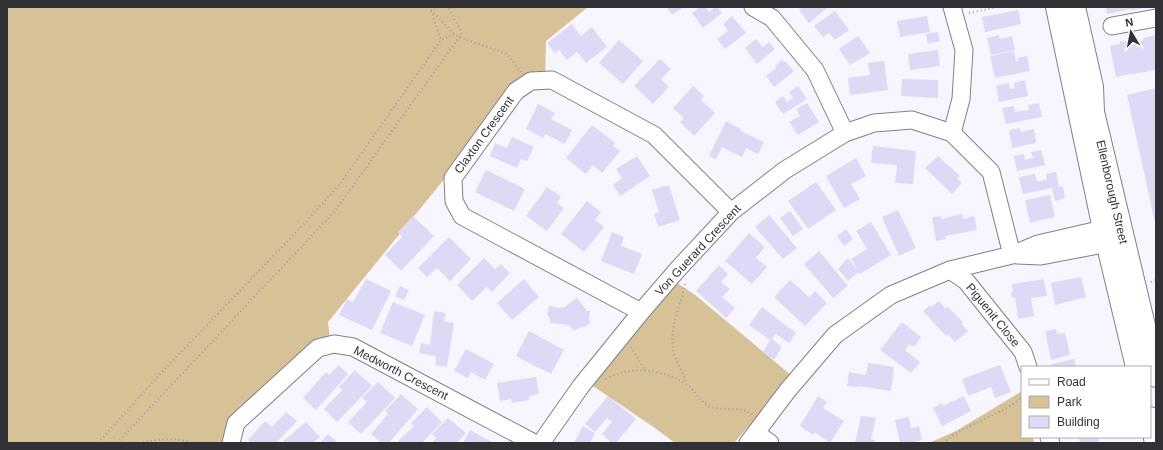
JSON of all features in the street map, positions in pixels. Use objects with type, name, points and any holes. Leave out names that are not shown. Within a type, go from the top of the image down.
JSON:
[{"type":"main road","name":"Ellenborough Street","points":[[1057,7],[1114,234],[1156,376]]},
{"type":"main road","name":"Ellenborough Street","points":[[1074,7],[1092,87],[1093,112],[1137,366]]},
{"type":"main road","points":[[1151,422],[1156,442]]},
{"type":"street","points":[[753,7],[772,18],[815,70],[845,134]]},
{"type":"street","points":[[952,133],[961,99],[964,50],[953,12]]},
{"type":"street","points":[[1112,26],[1156,18]]},
{"type":"street","points":[[528,83],[531,81],[552,80],[654,135],[731,212]]},
{"type":"street","name":"Claxton Crescent","points":[[528,83],[516,91],[453,178],[454,201],[462,216],[641,312]]},
{"type":"street","name":"Von Guerard Crescent","points":[[540,443],[581,386],[641,312],[678,269],[731,212],[785,170],[845,134],[874,123],[912,120],[952,133],[991,172],[1012,255]]},
{"type":"street","points":[[770,443],[752,438],[788,390],[835,335],[892,295],[950,270],[1012,255],[1038,244],[1114,234]]},
{"type":"street","name":"Piguenit Close","points":[[950,270],[966,281],[1023,352],[1028,366]]},
{"type":"street","name":"Medworth Crescent","points":[[231,443],[236,422],[318,348],[334,344],[353,347],[534,443]]},
{"type":"path","points":[[117,443],[335,211],[460,37],[462,33],[448,7]]},
{"type":"path","points":[[953,12],[998,7]]},
{"type":"path","points":[[431,8],[454,34],[507,54],[522,72],[528,83]]},
{"type":"path","points":[[431,8],[441,40]]},
{"type":"path","points":[[98,443],[162,372],[305,223],[340,184],[441,40],[454,34]]},
{"type":"path","points":[[678,269],[683,275],[685,281],[676,314],[672,340],[676,360],[686,384]]},
{"type":"path","points":[[623,336],[645,370]]},
{"type":"path","points":[[581,386],[588,387],[598,385],[608,378],[628,371],[645,370],[671,376],[686,384],[707,405],[719,408],[744,410],[748,411],[754,416]]},
{"type":"path","points":[[943,443],[954,435],[1009,407],[1021,398]]},
{"type":"path","points":[[139,443],[165,438],[180,439],[191,443]]},
{"type":"green space","points":[[7,7],[588,7],[546,41],[545,80],[516,91],[328,322],[330,339],[236,423],[231,443],[7,443]]},
{"type":"green space","points":[[677,283],[694,294],[792,376],[734,443],[675,443],[590,384]]},
{"type":"green space","points":[[1021,392],[1021,438],[1033,438],[1034,443],[929,443],[956,431]]},
{"type":"building","points":[[666,7],[684,7],[672,15]]},
{"type":"building","points":[[700,7],[706,7],[709,12],[717,7],[722,13],[703,28],[692,13]]},
{"type":"building","points":[[803,7],[828,7],[809,23],[799,10]]},
{"type":"building","points":[[1106,7],[1144,7],[1144,8],[1107,14]]},
{"type":"building","points":[[1018,10],[1021,24],[985,32],[982,17]]},
{"type":"building","points":[[835,11],[849,30],[835,40],[829,33],[823,37],[814,26]]},
{"type":"building","points":[[732,16],[746,33],[725,49],[717,39],[728,31],[723,24]]},
{"type":"building","points":[[927,16],[930,32],[900,37],[897,21]]},
{"type":"building","points":[[572,24],[581,36],[592,27],[607,47],[586,63],[577,52],[567,60],[559,50],[555,53],[547,43]]},
{"type":"building","points":[[938,32],[940,41],[928,44],[926,34]]},
{"type":"building","points":[[999,35],[1000,39],[1012,36],[1015,50],[991,55],[987,38]]},
{"type":"building","points":[[1156,35],[1156,70],[1116,77],[1110,46],[1120,44],[1120,42],[1133,40],[1133,42],[1143,41],[1143,38]]},
{"type":"building","points":[[858,36],[870,53],[850,65],[839,49]]},
{"type":"building","points":[[756,39],[763,47],[769,42],[775,49],[757,64],[745,48]]},
{"type":"building","points":[[619,40],[643,61],[623,84],[599,63]]},
{"type":"building","points":[[938,50],[940,66],[910,70],[908,54]]},
{"type":"building","points":[[1014,51],[1016,61],[1018,61],[1017,58],[1027,56],[1030,71],[995,78],[990,56]]},
{"type":"building","points":[[660,59],[671,69],[661,79],[669,87],[653,104],[634,86]]},
{"type":"building","points":[[782,60],[784,62],[785,61],[794,71],[774,87],[766,76],[776,68],[775,66]]},
{"type":"building","points":[[884,61],[888,90],[850,95],[848,78],[870,75],[868,63]]},
{"type":"building","points":[[902,79],[938,80],[938,98],[901,96]]},
{"type":"building","points":[[1025,80],[1028,96],[999,102],[996,86],[1009,83],[1010,89],[1015,88],[1014,83]]},
{"type":"building","points":[[693,86],[704,96],[701,100],[715,113],[694,136],[680,122],[684,118],[673,108]]},
{"type":"building","points":[[798,86],[807,99],[783,114],[775,102],[783,96],[787,102],[793,98],[789,92]]},
{"type":"building","points":[[1156,88],[1156,222],[1155,223],[1127,95]]},
{"type":"building","points":[[807,103],[819,122],[798,135],[789,122],[800,116],[796,109]]},
{"type":"building","points":[[1039,103],[1042,117],[1006,124],[1002,108],[1014,106],[1015,112],[1029,110],[1028,105]]},
{"type":"building","points":[[538,104],[555,113],[551,119],[572,130],[565,144],[545,134],[544,138],[526,129]]},
{"type":"building","points":[[726,121],[741,129],[741,131],[764,142],[758,154],[746,148],[742,157],[722,147],[716,159],[709,156]]},
{"type":"building","points":[[592,125],[615,143],[613,146],[620,151],[602,173],[593,165],[586,174],[566,158]]},
{"type":"building","points":[[1020,128],[1021,132],[1034,129],[1036,143],[1012,148],[1009,130]]},
{"type":"building","points":[[512,137],[534,147],[527,161],[521,159],[517,168],[490,156],[495,143],[507,148]]},
{"type":"building","points":[[873,146],[916,151],[913,184],[895,183],[897,165],[871,163]]},
{"type":"building","points":[[1041,150],[1045,165],[1017,171],[1014,156],[1024,154],[1025,160],[1033,158],[1031,152]]},
{"type":"building","points":[[637,156],[650,176],[620,196],[613,185],[622,178],[616,169]]},
{"type":"building","points":[[938,156],[960,176],[957,178],[962,183],[952,194],[925,168]]},
{"type":"building","points":[[856,158],[866,176],[851,184],[860,199],[844,208],[826,176]]},
{"type":"building","points":[[486,170],[525,189],[514,211],[475,192]]},
{"type":"building","points":[[1056,172],[1059,187],[1063,186],[1065,198],[1055,201],[1052,188],[1023,194],[1019,177],[1035,174],[1037,182],[1047,179],[1046,174]]},
{"type":"building","points":[[816,182],[836,210],[808,229],[788,201]]},
{"type":"building","points":[[669,185],[680,220],[658,227],[654,214],[659,212],[652,190]]},
{"type":"building","points":[[547,187],[561,197],[557,203],[564,208],[547,231],[526,216]]},
{"type":"building","points":[[1050,195],[1055,217],[1030,223],[1025,200]]},
{"type":"building","points":[[587,201],[601,212],[595,220],[604,227],[584,252],[561,234]]},
{"type":"building","points":[[898,210],[916,248],[899,256],[882,217]]},
{"type":"building","points":[[790,211],[803,229],[793,236],[780,218]]},
{"type":"building","points":[[962,214],[963,219],[974,216],[977,230],[945,236],[946,239],[936,241],[932,217],[941,216],[941,219]]},
{"type":"building","points":[[769,215],[797,248],[783,259],[755,227]]},
{"type":"building","points":[[413,216],[434,236],[401,271],[385,255],[402,237],[398,232]]},
{"type":"building","points":[[871,222],[891,255],[860,274],[851,259],[867,249],[856,231]]},
{"type":"building","points":[[846,229],[853,239],[844,246],[837,236]]},
{"type":"building","points":[[612,232],[624,237],[621,246],[642,254],[634,274],[601,261]]},
{"type":"building","points":[[749,233],[765,247],[756,258],[767,267],[752,284],[725,261]]},
{"type":"building","points":[[449,237],[471,259],[450,281],[437,268],[427,277],[418,268]]},
{"type":"building","points":[[819,251],[848,286],[833,298],[804,264]]},
{"type":"building","points":[[484,258],[495,269],[501,264],[510,273],[492,292],[487,287],[472,301],[457,285]]},
{"type":"building","points":[[848,258],[859,272],[848,281],[838,269]]},
{"type":"building","points":[[719,265],[728,274],[721,282],[730,289],[722,297],[735,308],[726,318],[696,291]]},
{"type":"building","points":[[1081,277],[1086,297],[1055,305],[1051,283]]},
{"type":"building","points":[[366,279],[391,291],[372,330],[339,315],[347,299],[353,302]]},
{"type":"building","points":[[524,279],[539,297],[512,320],[497,303]]},
{"type":"building","points":[[1044,279],[1047,296],[1031,298],[1034,316],[1018,319],[1015,298],[1012,298],[1012,284]]},
{"type":"building","points":[[790,280],[809,297],[815,291],[827,303],[805,326],[774,297]]},
{"type":"building","points":[[400,286],[409,290],[404,300],[395,296]]},
{"type":"building","points":[[577,298],[587,311],[590,311],[589,320],[591,322],[585,327],[581,327],[574,331],[569,325],[550,323],[550,319],[547,315],[549,306],[560,308],[562,306],[563,308]]},
{"type":"building","points":[[939,301],[946,309],[948,307],[963,322],[961,323],[968,331],[955,342],[948,334],[946,336],[923,311],[930,305],[931,307]]},
{"type":"building","points":[[393,302],[425,315],[412,346],[380,333]]},
{"type":"building","points":[[762,307],[796,333],[789,343],[776,334],[772,339],[782,347],[774,360],[763,352],[770,340],[749,325]]},
{"type":"building","points":[[434,311],[446,313],[444,321],[454,323],[447,367],[435,365],[436,356],[419,353],[421,343],[430,345]]},
{"type":"building","points":[[902,322],[921,337],[914,347],[909,344],[905,350],[920,362],[911,373],[880,350]]},
{"type":"building","points":[[1056,329],[1057,334],[1065,333],[1070,355],[1051,360],[1045,331]]},
{"type":"building","points":[[529,331],[564,350],[551,374],[516,356]]},
{"type":"building","points":[[466,349],[494,364],[485,380],[471,372],[468,378],[454,371]]},
{"type":"building","points":[[1074,359],[1076,366],[1052,366],[1051,364]]},
{"type":"building","points":[[868,363],[894,367],[891,391],[859,386],[847,386],[849,372],[866,375]]},
{"type":"building","points":[[339,365],[348,374],[316,410],[303,398],[326,372],[329,375]]},
{"type":"building","points":[[1000,365],[1011,392],[995,398],[991,387],[968,396],[962,379]]},
{"type":"building","points":[[355,370],[372,386],[337,422],[324,409],[342,390],[339,387]]},
{"type":"building","points":[[536,377],[539,394],[529,396],[529,400],[512,403],[511,399],[500,401],[497,383]]},
{"type":"building","points":[[378,382],[395,398],[361,434],[348,422],[367,402],[362,398]]},
{"type":"building","points":[[401,394],[418,409],[389,443],[381,443],[371,434],[388,414],[385,411]]},
{"type":"building","points":[[608,396],[636,419],[616,443],[612,443],[602,434],[612,422],[607,418],[595,432],[585,424]]},
{"type":"building","points":[[818,396],[827,402],[823,408],[844,421],[830,443],[814,432],[813,435],[800,426]]},
{"type":"building","points":[[964,396],[971,411],[942,426],[933,408],[942,403],[943,406]]},
{"type":"building","points":[[427,407],[442,422],[422,443],[396,443],[414,426],[411,423]]},
{"type":"building","points":[[286,412],[297,421],[276,443],[252,443],[248,440],[265,421],[272,427]]},
{"type":"building","points":[[861,416],[876,418],[871,439],[875,440],[874,443],[855,443]]},
{"type":"building","points":[[909,417],[911,428],[919,426],[922,440],[900,443],[895,420]]},
{"type":"building","points":[[448,418],[466,433],[457,443],[432,443],[436,438],[432,434]]},
{"type":"building","points":[[306,422],[320,437],[313,443],[281,443]]},
{"type":"building","points":[[583,426],[595,433],[590,443],[574,443]]},
{"type":"building","points":[[470,430],[494,443],[463,443]]},
{"type":"building","points":[[328,434],[338,443],[320,443]]},
{"type":"building","points":[[1079,438],[1098,438],[1099,443],[1080,443]]}]
